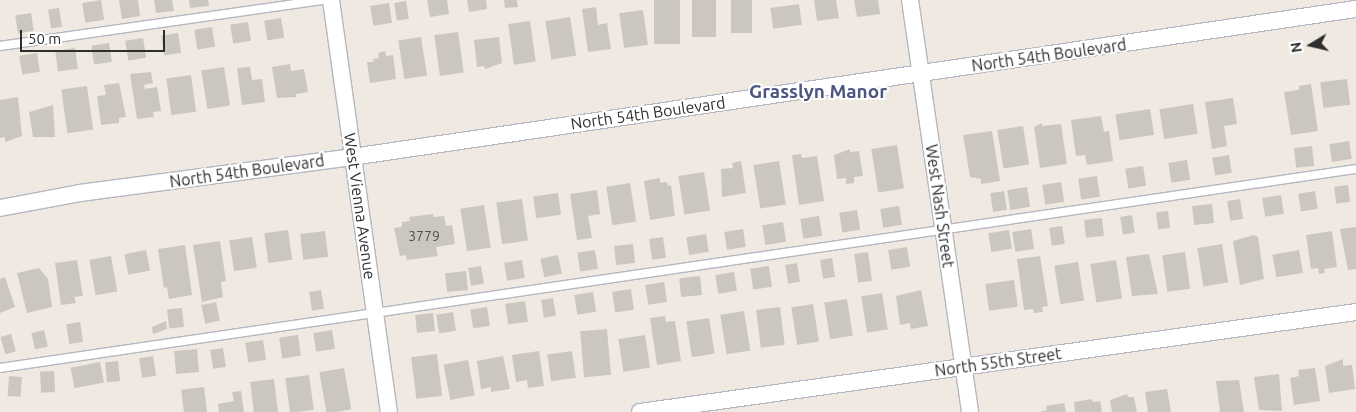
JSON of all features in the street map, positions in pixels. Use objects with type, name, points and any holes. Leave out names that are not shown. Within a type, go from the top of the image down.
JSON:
[{"type":"street","name":"West Vienna Avenue","points":[[331,0],[389,412]]},
{"type":"street","name":"West Nash Street","points":[[910,0],[970,412]]},
{"type":"street","name":"North 54th Boulevard","points":[[0,208],[80,194],[352,157],[1356,9]]},
{"type":"street","name":"North 55th Street","points":[[640,412],[1356,312]]},
{"type":"lane","points":[[0,46],[322,0]]},
{"type":"lane","points":[[0,368],[374,312],[944,232],[1356,169]]},
{"type":"building","points":[[101,0],[104,20],[85,23],[82,3]]},
{"type":"building","points":[[119,0],[138,0],[140,16],[122,19]]},
{"type":"building","points":[[154,0],[172,0],[174,11],[156,13]]},
{"type":"building","points":[[189,0],[208,0],[209,6],[190,8]]},
{"type":"building","points":[[427,0],[447,0],[449,14],[430,17]]},
{"type":"building","points":[[467,0],[486,0],[487,9],[469,12]]},
{"type":"building","points":[[504,0],[517,0],[518,7],[505,8]]},
{"type":"building","points":[[654,0],[680,0],[680,44],[654,44]]},
{"type":"building","points":[[692,0],[716,0],[716,37],[692,37]]},
{"type":"building","points":[[731,0],[752,0],[752,33],[731,33]]},
{"type":"building","points":[[814,0],[836,0],[839,18],[817,21]]},
{"type":"building","points":[[854,0],[878,0],[880,14],[857,17]]},
{"type":"building","points":[[406,1],[409,19],[397,21],[394,3]]},
{"type":"building","points":[[389,3],[392,23],[373,26],[370,6]]},
{"type":"building","points":[[799,4],[802,25],[773,29],[770,8]]},
{"type":"building","points":[[596,7],[598,25],[607,23],[611,49],[588,52],[582,9]]},
{"type":"building","points":[[59,8],[62,27],[51,28],[48,10]]},
{"type":"building","points":[[643,10],[648,45],[624,48],[619,13]]},
{"type":"building","points":[[31,13],[34,31],[18,33],[15,16]]},
{"type":"building","points":[[570,17],[576,56],[551,59],[545,21]]},
{"type":"building","points":[[281,18],[284,38],[267,40],[264,21]]},
{"type":"building","points":[[530,21],[536,62],[514,65],[508,24]]},
{"type":"building","points":[[248,22],[251,41],[233,44],[230,25]]},
{"type":"building","points":[[212,27],[215,47],[197,50],[194,30]]},
{"type":"building","points":[[458,32],[464,73],[440,76],[434,35]]},
{"type":"building","points":[[178,33],[181,53],[164,55],[161,36]]},
{"type":"building","points":[[421,37],[427,76],[404,79],[398,41]]},
{"type":"building","points":[[499,37],[502,63],[485,69],[484,66],[477,67],[474,40]]},
{"type":"building","points":[[143,38],[146,58],[128,61],[125,41]]},
{"type":"building","points":[[109,43],[112,62],[94,65],[91,46]]},
{"type":"building","points":[[75,48],[78,69],[58,72],[55,51]]},
{"type":"building","points":[[385,51],[386,56],[393,55],[396,79],[370,83],[367,62],[374,62],[373,59],[379,58],[378,53]]},
{"type":"building","points":[[37,53],[40,72],[22,75],[19,56]]},
{"type":"building","points":[[290,64],[291,71],[304,69],[308,92],[296,94],[296,97],[277,98],[272,67]]},
{"type":"building","points":[[224,67],[230,106],[207,109],[201,71]]},
{"type":"building","points":[[250,67],[252,80],[262,79],[265,102],[242,105],[237,68]]},
{"type":"building","points":[[151,72],[153,83],[144,85],[145,89],[157,87],[161,111],[153,112],[154,117],[137,119],[130,74]]},
{"type":"building","points":[[191,75],[196,112],[171,115],[166,78]]},
{"type":"building","points":[[1347,79],[1350,105],[1323,108],[1320,82]]},
{"type":"building","points":[[119,83],[126,117],[119,118],[119,123],[101,125],[97,96],[106,95],[104,85]]},
{"type":"building","points":[[1311,84],[1318,131],[1291,135],[1284,92],[1299,90],[1299,86]]},
{"type":"building","points":[[87,86],[93,130],[67,133],[61,90]]},
{"type":"building","points":[[18,97],[22,136],[5,142],[5,137],[0,138],[0,100]]},
{"type":"building","points":[[1233,98],[1237,124],[1224,126],[1227,146],[1212,149],[1205,102]]},
{"type":"building","points":[[1193,104],[1198,134],[1164,139],[1159,109]]},
{"type":"building","points":[[53,105],[55,137],[33,137],[29,112]]},
{"type":"building","points":[[1150,109],[1154,135],[1119,140],[1115,114]]},
{"type":"building","points":[[1101,116],[1104,132],[1109,131],[1113,161],[1087,165],[1085,155],[1076,156],[1071,120]]},
{"type":"building","points":[[1042,123],[1042,126],[1061,124],[1067,164],[1040,168],[1034,127]]},
{"type":"building","points":[[1023,126],[1029,165],[1003,169],[997,130]]},
{"type":"building","points":[[992,131],[1000,181],[981,184],[981,179],[970,177],[963,135]]},
{"type":"building","points":[[1349,141],[1352,159],[1332,162],[1329,144]]},
{"type":"building","points":[[897,145],[904,188],[878,193],[871,149]]},
{"type":"building","points":[[1312,146],[1314,166],[1296,168],[1294,148]]},
{"type":"building","points":[[850,149],[850,152],[859,151],[863,176],[854,177],[854,183],[846,184],[846,178],[837,179],[834,155]]},
{"type":"building","points":[[801,154],[802,158],[817,156],[824,201],[799,205],[792,155]]},
{"type":"building","points":[[1229,155],[1232,173],[1215,175],[1212,158]]},
{"type":"building","points":[[1187,160],[1190,180],[1171,183],[1168,163]]},
{"type":"building","points":[[741,161],[746,193],[722,197],[721,169],[733,168],[732,163]]},
{"type":"building","points":[[779,161],[786,204],[760,209],[753,165]]},
{"type":"building","points":[[1143,166],[1146,186],[1128,189],[1125,169]]},
{"type":"building","points":[[704,172],[710,211],[684,215],[678,176]]},
{"type":"building","points":[[1097,176],[1100,197],[1081,199],[1078,179]]},
{"type":"building","points":[[660,178],[660,183],[667,182],[668,186],[671,185],[675,216],[650,220],[644,181]]},
{"type":"building","points":[[1061,182],[1064,202],[1045,205],[1042,185]]},
{"type":"building","points":[[630,183],[636,222],[612,225],[606,187]]},
{"type":"building","points":[[1348,185],[1350,202],[1336,204],[1334,187]]},
{"type":"building","points":[[1027,187],[1030,207],[1010,210],[1007,190]]},
{"type":"building","points":[[597,190],[600,214],[588,216],[592,238],[577,240],[570,194]]},
{"type":"building","points":[[1004,191],[1007,210],[993,212],[990,193]]},
{"type":"building","points":[[1315,191],[1318,209],[1301,211],[1298,194]]},
{"type":"building","points":[[558,193],[561,215],[536,218],[533,196]]},
{"type":"building","points":[[1281,195],[1284,214],[1265,217],[1262,198]]},
{"type":"building","points":[[522,199],[528,241],[502,244],[496,203]]},
{"type":"building","points":[[1240,199],[1243,219],[1230,221],[1227,201]]},
{"type":"building","points":[[1212,204],[1214,223],[1194,225],[1192,206]]},
{"type":"building","points":[[484,205],[491,247],[467,251],[460,209]]},
{"type":"building","points":[[899,206],[902,225],[883,228],[880,209]]},
{"type":"building","points":[[857,210],[860,230],[842,233],[839,213]]},
{"type":"building","points":[[1168,211],[1170,228],[1158,229],[1156,212]]},
{"type":"building","points":[[433,214],[434,217],[444,216],[446,226],[452,225],[455,244],[436,247],[438,256],[407,260],[406,255],[400,256],[394,228],[402,227],[402,222],[410,221],[409,217]]},
{"type":"building","points":[[1132,215],[1135,233],[1123,235],[1120,217]]},
{"type":"building","points":[[819,216],[822,236],[803,239],[800,219]]},
{"type":"building","points":[[1102,218],[1104,236],[1086,238],[1084,220]]},
{"type":"building","points":[[783,222],[786,242],[765,245],[762,225]]},
{"type":"building","points":[[1062,226],[1065,244],[1052,246],[1049,228]]},
{"type":"building","points":[[1356,227],[1356,269],[1348,270],[1340,229]]},
{"type":"building","points":[[743,229],[746,247],[727,250],[724,232]]},
{"type":"building","points":[[1031,229],[1034,249],[1015,252],[1012,232]]},
{"type":"building","points":[[288,230],[292,260],[268,263],[264,233]]},
{"type":"building","points":[[1009,230],[1012,249],[991,252],[988,233]]},
{"type":"building","points":[[325,231],[328,257],[303,260],[300,234]]},
{"type":"building","points":[[1332,231],[1337,267],[1324,269],[1325,273],[1319,274],[1318,268],[1311,269],[1306,235]]},
{"type":"building","points":[[706,234],[709,252],[689,255],[686,237]]},
{"type":"building","points":[[1254,235],[1258,237],[1264,279],[1240,285],[1233,241]]},
{"type":"building","points":[[252,237],[257,268],[234,271],[229,241]]},
{"type":"building","points":[[663,237],[666,258],[652,260],[649,239]]},
{"type":"building","points":[[220,241],[226,281],[221,282],[223,297],[202,302],[193,245]]},
{"type":"building","points":[[633,244],[635,263],[616,265],[614,246]]},
{"type":"building","points":[[1222,244],[1228,283],[1203,286],[1197,248]]},
{"type":"building","points":[[185,245],[192,295],[169,299],[167,287],[164,288],[158,249]]},
{"type":"building","points":[[907,247],[910,267],[891,270],[888,250]]},
{"type":"building","points":[[146,250],[150,271],[128,275],[124,254]]},
{"type":"building","points":[[595,250],[598,269],[580,272],[577,253]]},
{"type":"building","points":[[1299,250],[1303,273],[1276,277],[1272,255]]},
{"type":"building","points":[[868,252],[872,281],[858,283],[854,254]]},
{"type":"building","points":[[1185,252],[1190,289],[1167,292],[1162,255]]},
{"type":"building","points":[[1149,254],[1158,294],[1132,296],[1126,257]]},
{"type":"building","points":[[558,255],[562,274],[544,277],[540,259]]},
{"type":"building","points":[[111,256],[117,291],[96,295],[89,260]]},
{"type":"building","points":[[1040,256],[1048,306],[1042,307],[1043,312],[1034,313],[1033,309],[1024,310],[1017,259]]},
{"type":"building","points":[[832,258],[835,277],[823,279],[820,260]]},
{"type":"building","points":[[77,260],[83,296],[74,297],[76,303],[61,305],[55,263]]},
{"type":"building","points":[[522,260],[525,278],[507,281],[504,263]]},
{"type":"building","points":[[1116,260],[1122,299],[1096,303],[1090,264]]},
{"type":"building","points":[[1078,262],[1084,301],[1060,304],[1054,266]]},
{"type":"building","points":[[797,263],[800,282],[788,284],[785,265]]},
{"type":"building","points":[[481,266],[484,284],[471,286],[468,268]]},
{"type":"building","points":[[769,266],[772,287],[753,289],[750,269]]},
{"type":"building","points":[[39,268],[48,279],[52,307],[27,313],[17,273]]},
{"type":"building","points":[[466,271],[468,290],[447,292],[445,273]]},
{"type":"building","points":[[734,272],[737,291],[718,294],[715,275]]},
{"type":"building","points":[[700,276],[702,295],[681,297],[679,278]]},
{"type":"building","points":[[5,277],[15,307],[0,313],[0,279]]},
{"type":"building","points":[[1014,280],[1018,307],[989,311],[985,284]]},
{"type":"building","points":[[664,282],[667,302],[648,305],[645,285]]},
{"type":"building","points":[[631,289],[634,310],[615,312],[612,292]]},
{"type":"building","points":[[321,290],[324,309],[312,311],[309,292]]},
{"type":"building","points":[[921,290],[928,326],[911,329],[910,323],[900,325],[896,296]]},
{"type":"building","points":[[593,292],[596,312],[577,315],[574,295]]},
{"type":"building","points":[[882,293],[888,330],[867,333],[861,296]]},
{"type":"building","points":[[553,298],[556,316],[544,318],[541,300]]},
{"type":"building","points":[[847,299],[853,336],[830,339],[824,303]]},
{"type":"building","points":[[525,301],[528,322],[508,325],[505,304]]},
{"type":"building","points":[[216,302],[220,321],[205,324],[201,305]]},
{"type":"building","points":[[813,304],[819,342],[797,345],[791,307]]},
{"type":"building","points":[[487,307],[490,326],[473,328],[470,310]]},
{"type":"building","points":[[780,307],[785,345],[761,348],[756,310]]},
{"type":"building","points":[[182,308],[184,327],[169,328],[167,310]]},
{"type":"building","points":[[744,311],[750,351],[727,354],[720,315]]},
{"type":"building","points":[[453,312],[456,331],[439,333],[436,315]]},
{"type":"building","points":[[433,313],[435,331],[417,333],[415,315]]},
{"type":"building","points":[[665,316],[666,322],[675,321],[681,361],[657,365],[650,318]]},
{"type":"building","points":[[709,318],[715,354],[692,357],[686,322]]},
{"type":"building","points":[[166,321],[167,329],[153,334],[152,327]]},
{"type":"building","points":[[80,322],[83,342],[69,344],[66,324]]},
{"type":"building","points":[[607,329],[611,375],[584,377],[580,331]]},
{"type":"building","points":[[44,330],[48,347],[35,349],[31,333]]},
{"type":"building","points":[[332,330],[335,349],[316,352],[313,333]]},
{"type":"building","points":[[11,334],[16,351],[5,354],[0,337]]},
{"type":"building","points":[[298,335],[301,356],[282,358],[279,338]]},
{"type":"building","points":[[645,335],[650,368],[623,372],[618,339]]},
{"type":"building","points":[[263,340],[266,360],[248,363],[245,343]]},
{"type":"building","points":[[223,348],[226,367],[213,369],[210,350]]},
{"type":"building","points":[[197,349],[199,372],[176,374],[174,351]]},
{"type":"building","points":[[539,351],[544,386],[528,388],[527,380],[516,382],[512,355]]},
{"type":"building","points":[[572,351],[576,378],[551,381],[547,354]]},
{"type":"building","points":[[437,354],[442,396],[416,399],[411,357]]},
{"type":"building","points":[[153,356],[156,376],[142,378],[139,358]]},
{"type":"building","points":[[503,356],[510,389],[491,392],[491,387],[481,389],[477,361]]},
{"type":"building","points":[[1343,359],[1343,366],[1352,365],[1355,389],[1329,393],[1325,366]]},
{"type":"building","points":[[468,360],[475,395],[450,400],[443,365]]},
{"type":"building","points":[[118,361],[120,381],[107,382],[105,362]]},
{"type":"building","points":[[100,362],[104,383],[75,388],[71,368]]},
{"type":"building","points":[[344,368],[351,409],[326,412],[319,372]]},
{"type":"building","points":[[1315,368],[1320,401],[1294,405],[1290,378],[1299,376],[1298,370]]},
{"type":"building","points":[[54,371],[55,392],[41,393],[40,372]]},
{"type":"building","points":[[1279,374],[1282,411],[1259,410],[1254,377]]},
{"type":"building","points":[[309,375],[314,410],[290,412],[285,378]]},
{"type":"building","points":[[9,376],[22,377],[21,397],[8,396]]},
{"type":"building","points":[[274,379],[278,412],[254,412],[250,382]]},
{"type":"building","points":[[1239,380],[1244,412],[1220,412],[1216,381]]},
{"type":"building","points":[[204,387],[207,412],[184,412],[181,390]]},
{"type":"building","points":[[1167,389],[1171,412],[1148,412],[1145,392]]},
{"type":"building","points":[[241,391],[244,412],[219,412],[218,404],[234,401],[232,392]]},
{"type":"building","points":[[1127,394],[1128,397],[1134,397],[1137,412],[1112,412],[1110,400]]},
{"type":"building","points":[[1092,399],[1093,402],[1100,401],[1102,412],[1075,412],[1074,402]]},
{"type":"building","points":[[1064,403],[1066,412],[1040,412],[1047,410],[1046,406]]},
{"type":"district","name":"Grasslyn Manor","points":[[818,92]]}]
